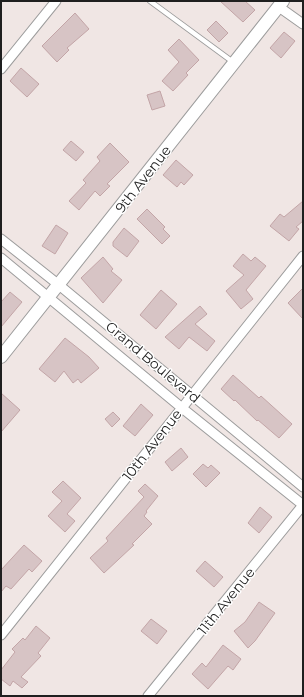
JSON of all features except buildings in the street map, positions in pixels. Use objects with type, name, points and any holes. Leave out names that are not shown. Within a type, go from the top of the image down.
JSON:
[{"type":"street","points":[[1,69],[56,1]]},
{"type":"street","points":[[281,4],[303,24]]},
{"type":"street","name":"9th Avenue","points":[[1,357],[281,4]]},
{"type":"street","name":"Grand Boulevard","points":[[1,239],[59,285],[303,487]]},
{"type":"street","name":"10th Avenue","points":[[1,635],[303,256]]},
{"type":"street","name":"Grand Boulevard","points":[[1,258],[50,297],[182,408],[303,505]]},
{"type":"street","name":"11th Avenue","points":[[148,696],[303,505]]},
{"type":"lane","points":[[150,1],[234,63]]}]
